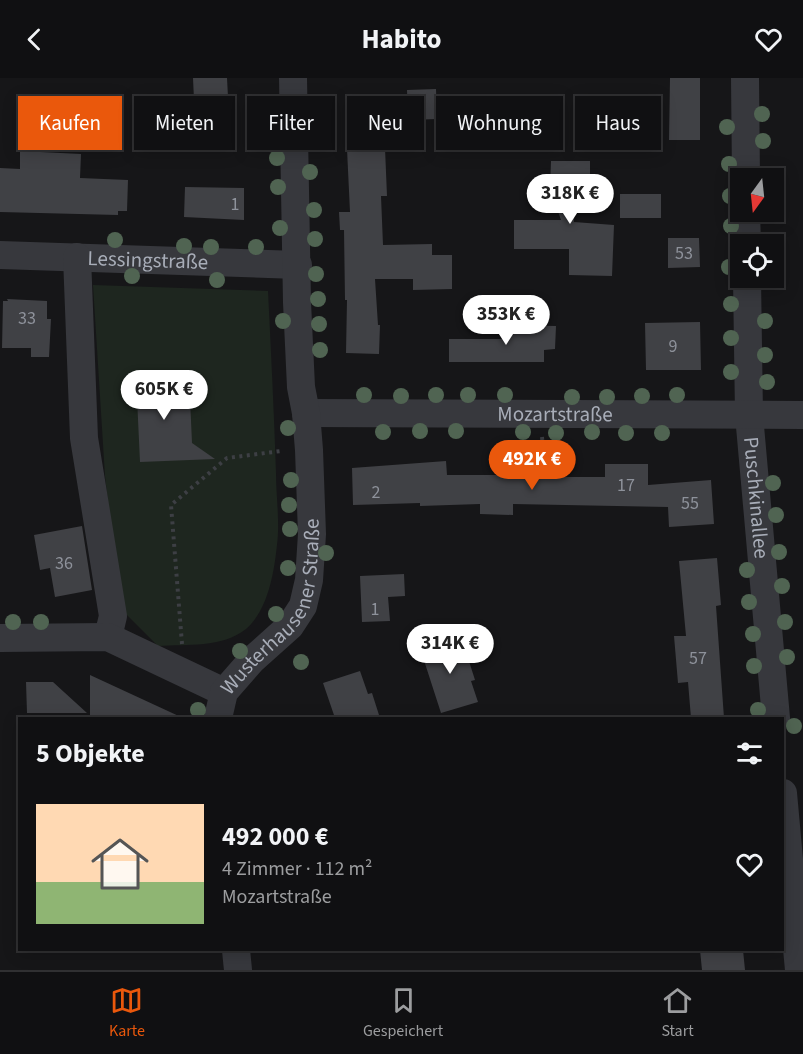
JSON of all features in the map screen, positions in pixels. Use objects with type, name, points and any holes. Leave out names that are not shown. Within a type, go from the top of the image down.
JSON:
[{"type":"street","name":"Wusterhausener Straße","points":[[108,638],[221,705],[252,660],[281,636],[303,606],[311,557],[306,413],[300,387],[293,78]]},
{"type":"street","points":[[745,78],[746,168]]},
{"type":"street","name":"Lessingstraße","points":[[0,255],[298,265]]},
{"type":"street","points":[[0,638],[108,638],[113,616],[84,438],[77,257]]},
{"type":"street","name":"Puschkinallee","points":[[747,288],[749,415],[776,717]]},
{"type":"street","name":"Mozartstraße","points":[[306,413],[803,416]]},
{"type":"street","points":[[784,805],[799,970]]},
{"type":"street","points":[[236,951],[238,970]]},
{"type":"path","points":[[182,648],[171,505],[227,458],[281,451]]},
{"type":"shaded area","points":[[93,285],[268,291],[278,536],[272,579],[265,601],[254,621],[237,635],[204,644],[158,646],[123,611],[118,590],[105,476]]},
{"type":"building","points":[[193,78],[227,78],[228,96],[194,96]]},
{"type":"building","points":[[670,78],[700,78],[700,140],[669,140]]},
{"type":"building","points":[[436,89],[436,119],[424,119],[424,96],[407,96],[407,90]]},
{"type":"building","points":[[347,150],[385,150],[387,196],[381,196],[383,245],[432,244],[432,255],[452,255],[452,289],[413,290],[413,279],[375,279],[378,325],[380,325],[379,354],[346,353],[347,300],[345,300],[344,230],[340,230],[339,212],[350,212]]},
{"type":"building","points":[[20,151],[81,154],[80,178],[128,180],[127,211],[118,211],[118,215],[0,212],[0,168],[20,169]]},
{"type":"building","points":[[551,161],[590,161],[590,189],[575,189],[574,222],[614,225],[612,276],[569,275],[569,249],[514,249],[514,220],[561,220],[550,189]]},
{"type":"building","points":[[185,187],[244,188],[244,220],[184,217]]},
{"type":"building","points":[[620,194],[661,194],[661,218],[620,218]]},
{"type":"building","points":[[668,238],[699,238],[700,267],[668,268]]},
{"type":"building","points":[[7,299],[47,301],[47,319],[51,319],[49,357],[31,357],[31,348],[2,348],[3,301],[8,301]]},
{"type":"building","points":[[700,322],[701,370],[646,370],[645,323]]},
{"type":"building","points":[[504,325],[556,326],[555,349],[544,350],[544,362],[449,362],[449,339],[504,339]]},
{"type":"building","points":[[163,374],[175,380],[178,391],[190,398],[192,443],[215,459],[140,462],[137,398],[133,398],[132,376]]},
{"type":"building","points":[[446,461],[447,475],[496,475],[498,471],[507,471],[511,475],[546,479],[546,477],[605,477],[605,464],[648,464],[648,485],[711,480],[714,524],[669,527],[668,507],[513,504],[513,515],[480,514],[480,504],[353,505],[352,468]]},
{"type":"building","points":[[82,526],[92,590],[55,597],[50,568],[40,570],[34,535]]},
{"type":"building","points":[[717,558],[721,605],[716,606],[724,717],[691,717],[688,682],[678,683],[674,636],[686,636],[679,561]]},
{"type":"building","points":[[404,574],[405,596],[388,597],[390,621],[362,622],[360,576]]},
{"type":"building","points":[[457,636],[464,660],[468,658],[475,680],[471,681],[478,702],[441,713],[420,648]]},
{"type":"building","points":[[360,671],[368,694],[372,693],[379,715],[335,717],[323,683]]},
{"type":"building","points":[[90,675],[181,717],[90,717]]},
{"type":"building","points":[[26,682],[53,682],[87,713],[27,713]]},
{"type":"building","points":[[700,951],[743,951],[745,970],[702,970]]}]
